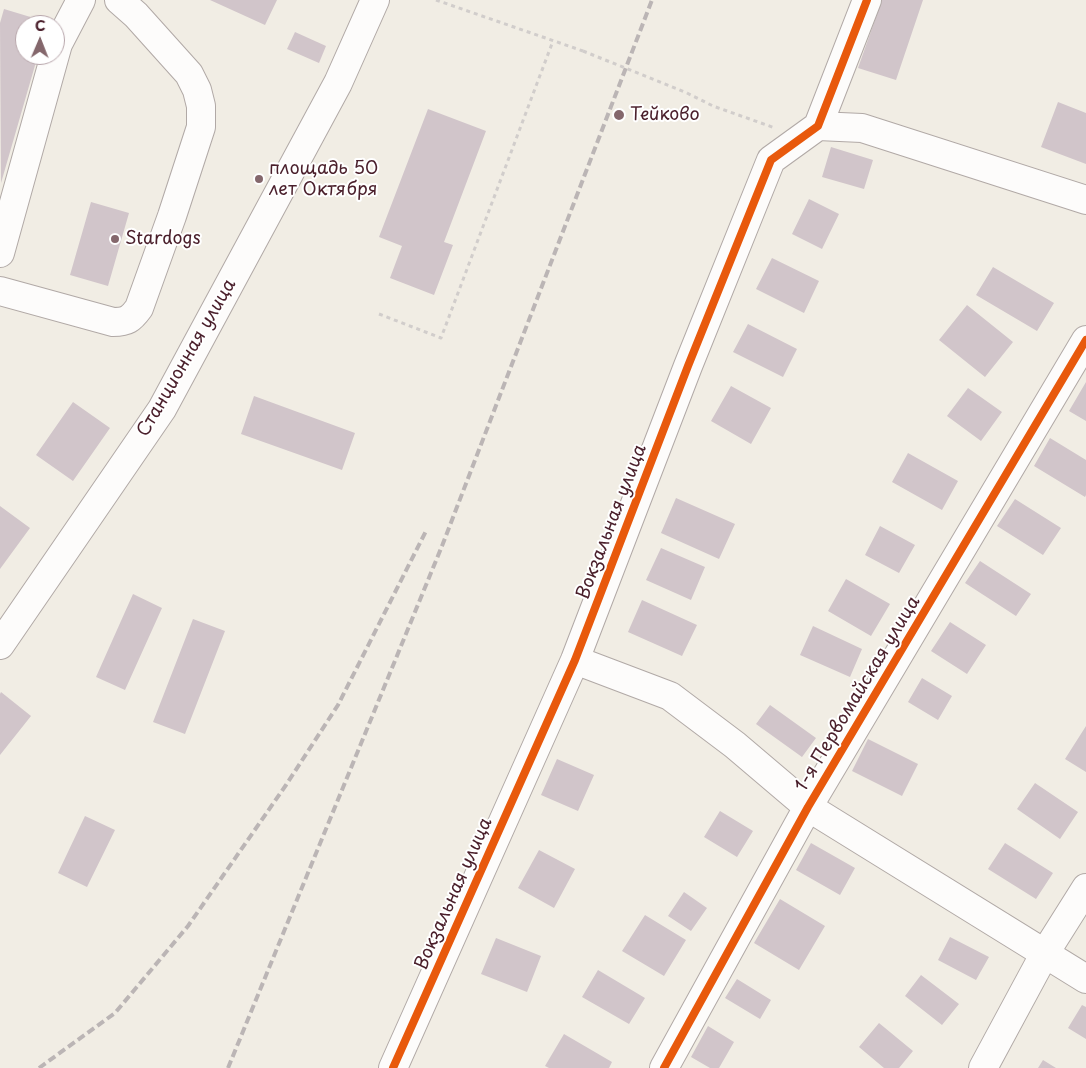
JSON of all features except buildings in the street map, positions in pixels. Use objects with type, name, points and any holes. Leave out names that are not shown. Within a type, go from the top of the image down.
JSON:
[{"type":"street","points":[[0,253],[58,44],[81,0]]},
{"type":"street","points":[[0,291],[113,322],[123,322],[132,317],[139,308],[201,127],[201,106],[197,90],[189,74],[136,15],[119,0]]},
{"type":"street","name":"Станционная улица","points":[[0,645],[162,409],[338,84],[375,0]]},
{"type":"street","points":[[867,0],[818,126],[862,128],[1086,200]]},
{"type":"street","name":"Вокзальная улица","points":[[393,1068],[575,660],[688,366],[771,160],[818,126]]},
{"type":"street","name":"1-я Первомайская улица","points":[[664,1068],[808,807],[1086,340]]},
{"type":"street","points":[[575,660],[670,696],[736,745],[808,807],[1086,980]]},
{"type":"street","points":[[983,1068],[1045,954],[1086,888]]},
{"type":"path","points":[[436,0],[583,51],[713,106],[781,130]]},
{"type":"path","points":[[379,314],[441,338],[554,41]]},
{"type":"railway","points":[[228,1068],[442,546],[652,0]]},
{"type":"railway","points":[[39,1068],[115,1013],[188,926],[286,785],[338,705],[426,531]]},
{"type":"cycle path","points":[[393,1068],[575,660],[688,366],[771,160],[818,126],[867,0]]},
{"type":"cycle path","points":[[664,1068],[808,807],[1086,340]]},
{"type":"place","name":"Тейково","points":[[619,115]]},
{"type":"place","name":"площадь 50 лет Октября","points":[[259,179]]},
{"type":"place","name":"Stardogs","points":[[115,239]]}]
